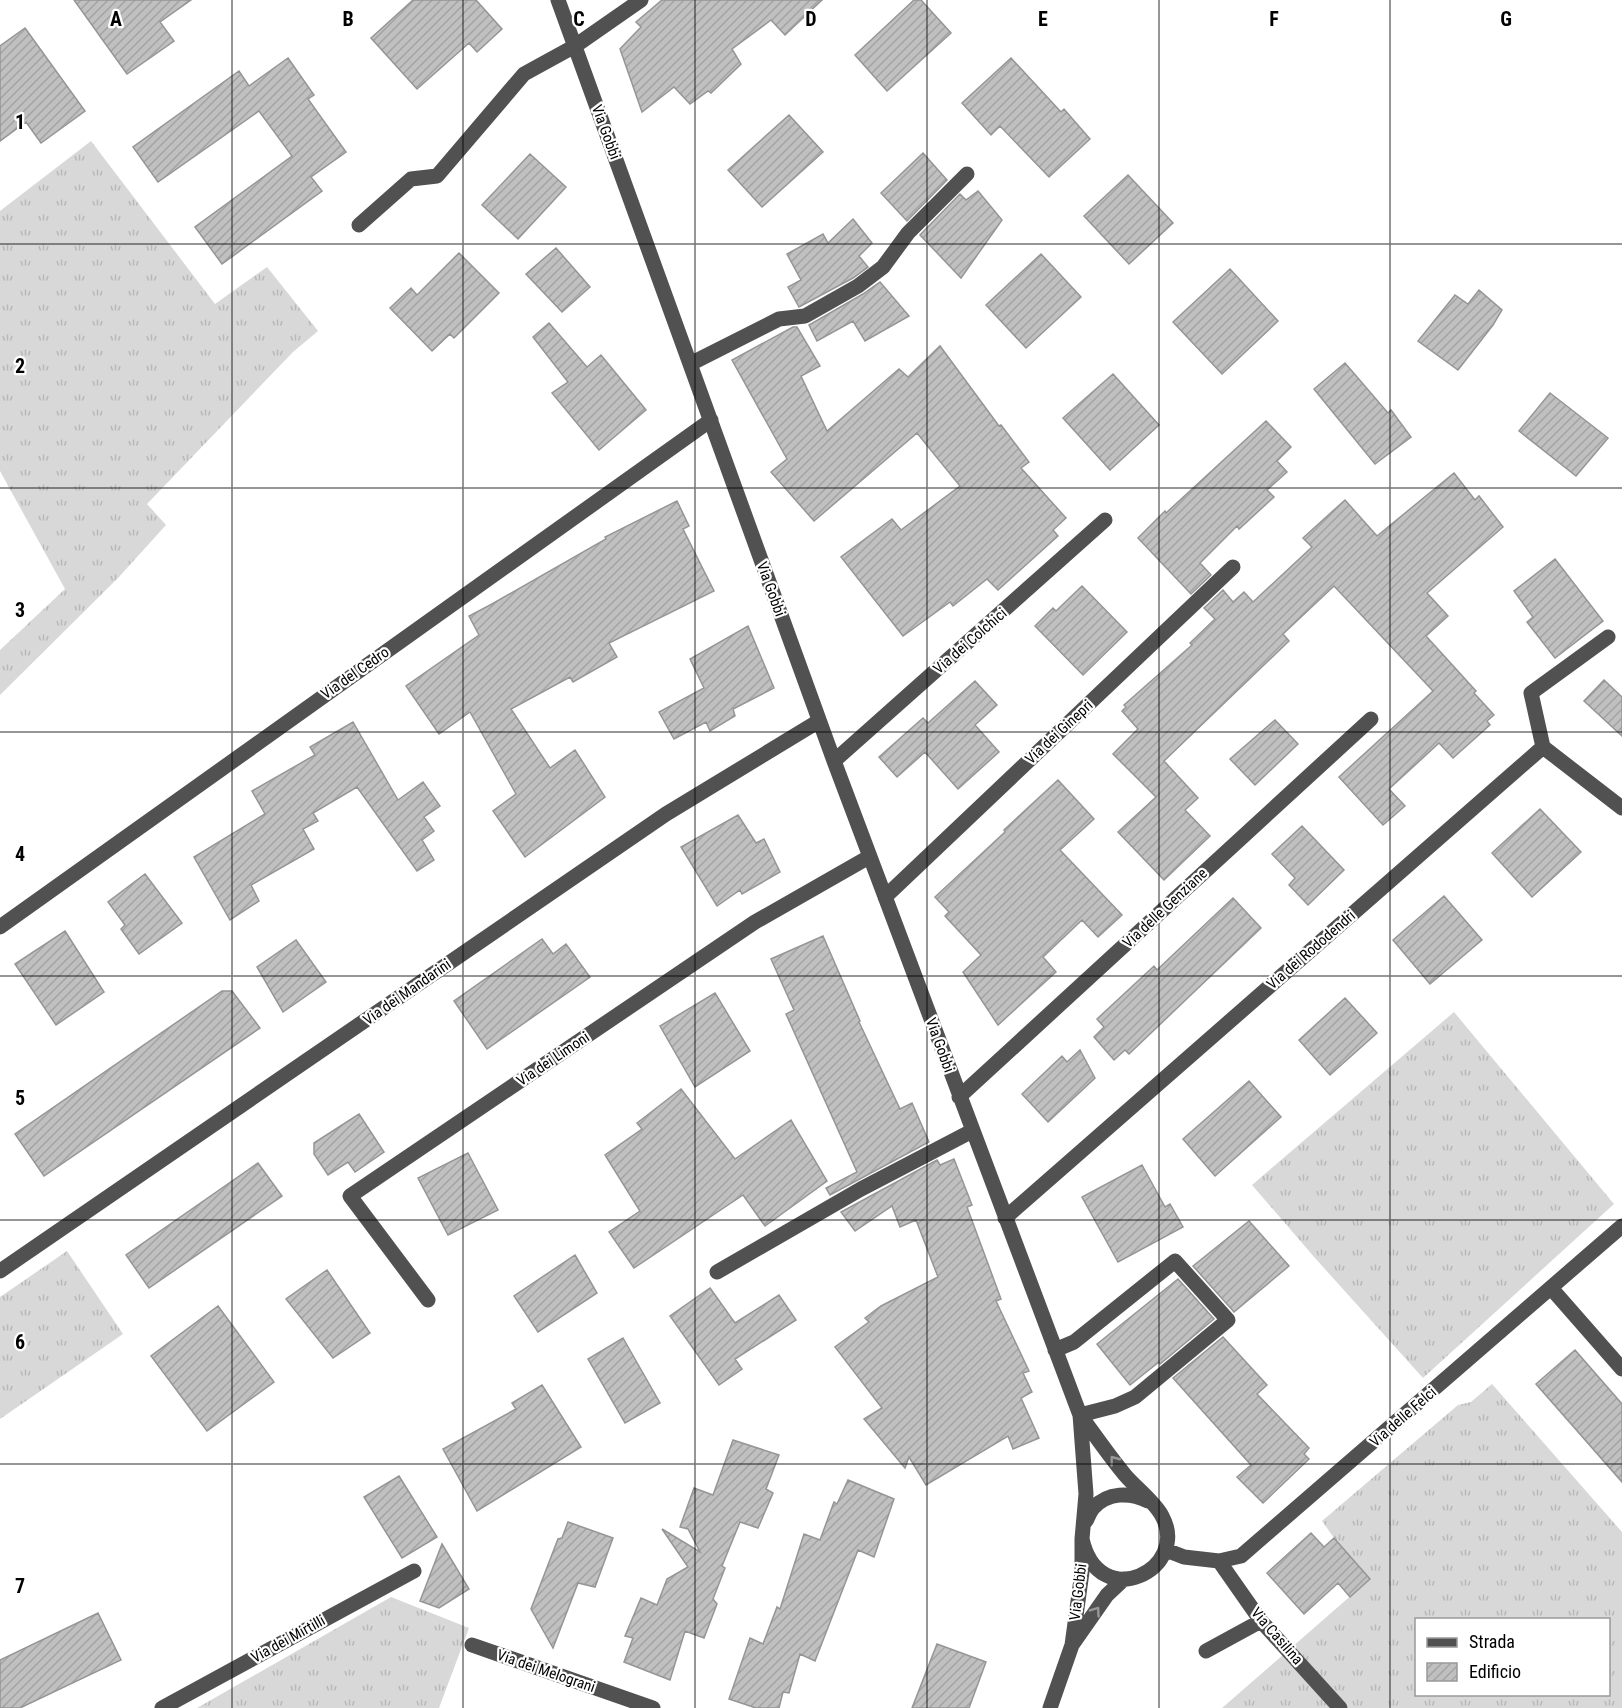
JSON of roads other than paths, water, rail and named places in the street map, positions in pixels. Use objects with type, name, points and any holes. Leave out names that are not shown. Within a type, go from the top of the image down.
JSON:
[{"type":"street","name":"Via Gobbi","points":[[558,0],[819,722],[1080,1415],[1125,1475],[1162,1516],[1168,1532],[1166,1550],[1157,1566],[1142,1576],[1124,1580],[1108,1576],[1095,1568],[1086,1555],[1082,1539]]},
{"type":"street","points":[[359,225],[411,179],[437,176],[524,74],[575,46],[641,0]]},
{"type":"street","points":[[690,364],[779,319],[805,316],[858,286],[883,267],[908,233],[967,174]]},
{"type":"street","name":"Via del Cedro","points":[[0,927],[711,420]]},
{"type":"street","name":"Via dei Colchici","points":[[834,761],[1105,520]]},
{"type":"street","name":"Via dei Ginepri","points":[[885,897],[1233,567]]},
{"type":"street","points":[[1608,637],[1532,693],[1543,747],[1622,808]]},
{"type":"street","name":"Via delle Genziane","points":[[959,1097],[1371,719]]},
{"type":"street","name":"Via dei Mandarini","points":[[0,1271],[666,814],[819,722]]},
{"type":"street","name":"Via dei Rododendri","points":[[1005,1218],[1543,747]]},
{"type":"street","name":"Via dei Limoni","points":[[428,1300],[350,1196],[755,922],[869,856]]},
{"type":"street","points":[[717,1272],[861,1189],[972,1131]]},
{"type":"street","name":"Via delle Felci","points":[[1166,1550],[1184,1557],[1219,1561],[1241,1556],[1622,1226]]},
{"type":"street","points":[[1055,1350],[1074,1342],[1175,1261],[1228,1320],[1135,1397],[1115,1406],[1080,1415]]},
{"type":"street","points":[[1551,1288],[1622,1369]]},
{"type":"street","name":"Via Gobbi","points":[[1050,1708],[1072,1645],[1082,1572],[1086,1494],[1080,1415]]},
{"type":"street","points":[[1085,1522],[1093,1508],[1106,1499],[1121,1494],[1136,1496],[1151,1503]]},
{"type":"street","name":"Via Casilina","points":[[1219,1561],[1261,1621],[1340,1708]]},
{"type":"street","name":"Via dei Mirtilli","points":[[162,1708],[414,1571]]},
{"type":"street","name":"Via Gobbi","points":[[1072,1645],[1107,1595],[1124,1580]]},
{"type":"street","points":[[1206,1651],[1261,1621]]},
{"type":"street","name":"Via dei Melograni","points":[[472,1645],[653,1708]]}]
